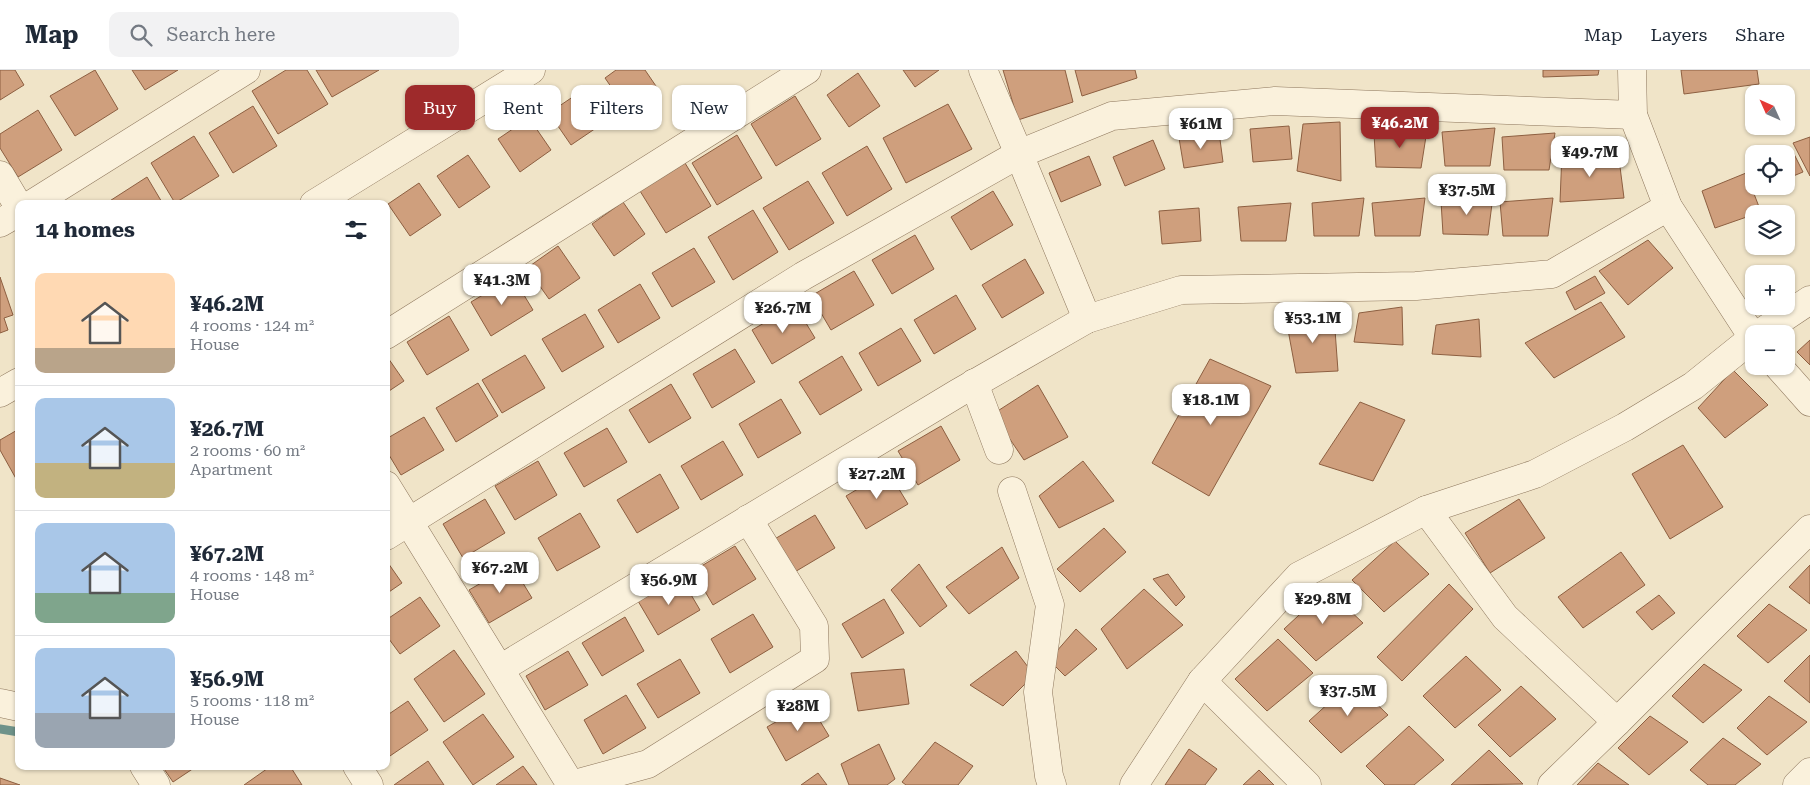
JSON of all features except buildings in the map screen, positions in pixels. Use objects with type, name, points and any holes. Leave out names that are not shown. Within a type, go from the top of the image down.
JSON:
[{"type":"street","points":[[38,200],[246,70]]},
{"type":"street","points":[[320,200],[531,70]]},
{"type":"street","points":[[390,332],[807,70]]},
{"type":"street","points":[[982,70],[1087,319]]},
{"type":"street","points":[[1632,70],[1633,115],[1668,207],[1747,325]]},
{"type":"street","points":[[390,534],[802,276],[1019,154],[1112,116],[1275,101],[1633,115]]},
{"type":"street","points":[[0,176],[15,200]]},
{"type":"street","points":[[500,669],[974,383],[1087,319],[1181,290],[1416,286],[1552,274],[1668,207]]},
{"type":"street","points":[[0,223],[15,214]]},
{"type":"street","points":[[1773,325],[1810,300]]},
{"type":"street","points":[[1134,785],[1202,680],[1299,576],[1426,510],[1535,474],[1625,427],[1693,386],[1745,345]]},
{"type":"street","points":[[1786,375],[1810,402]]},
{"type":"street","points":[[974,383],[999,450]]},
{"type":"street","points":[[0,393],[15,384]]},
{"type":"street","points":[[390,491],[571,785],[648,764],[815,659],[814,626],[748,520]]},
{"type":"street","points":[[1012,492],[1050,605],[1038,692],[1049,776],[1052,785]]},
{"type":"street","points":[[1426,510],[1505,617],[1617,722]]},
{"type":"street","points":[[1552,785],[1810,529]]},
{"type":"street","points":[[1202,680],[1307,785]]},
{"type":"street","points":[[0,703],[15,706]]},
{"type":"street","points":[[147,770],[156,785]]},
{"type":"street","points":[[360,770],[369,785]]},
{"type":"street","points":[[1797,785],[1810,772]]},
{"type":"waterway","points":[[0,729],[15,731]]}]
